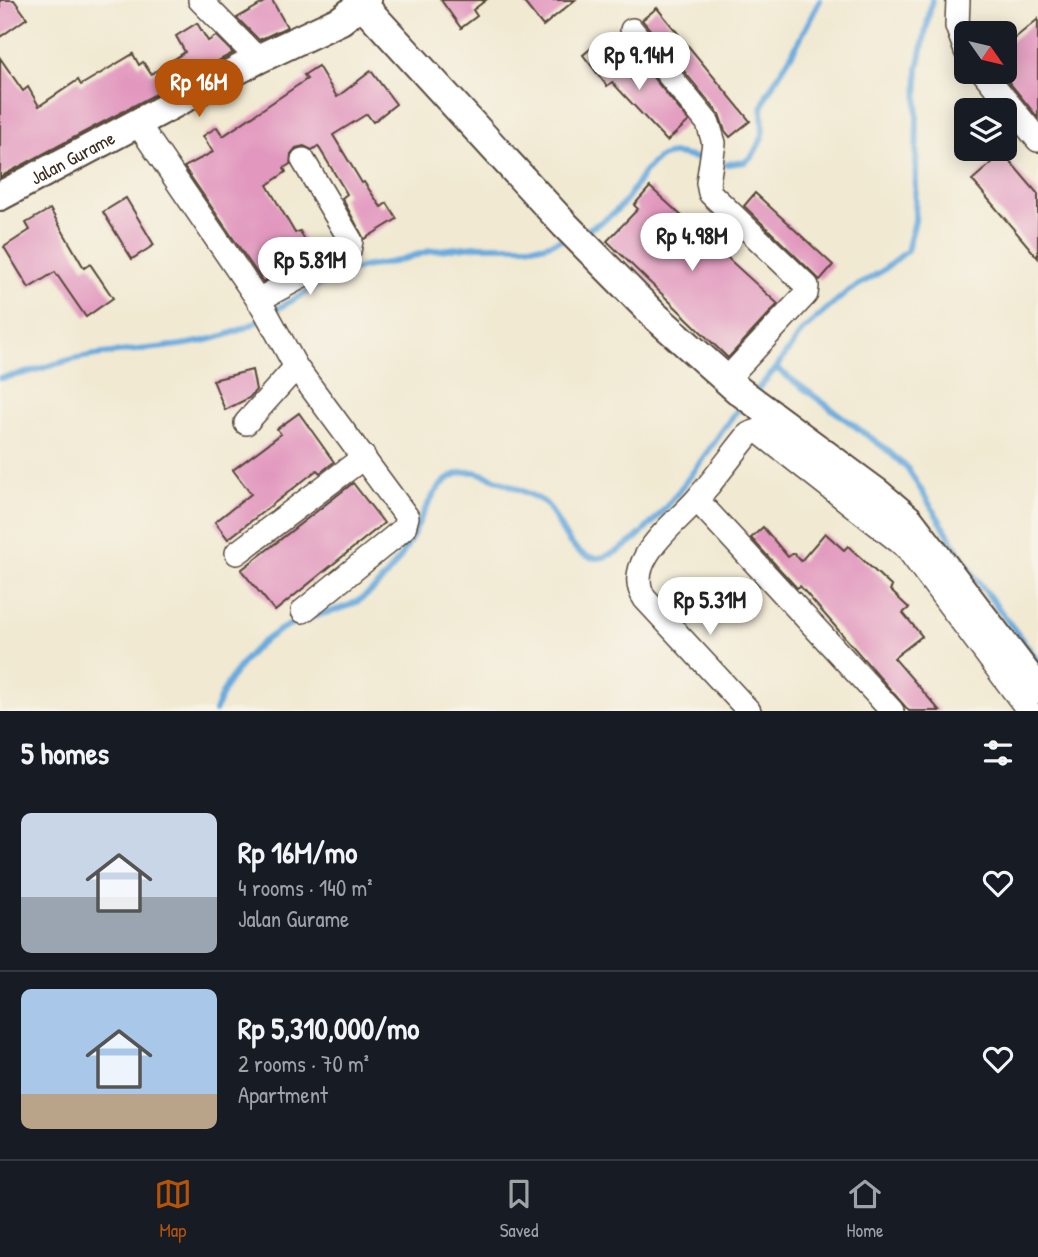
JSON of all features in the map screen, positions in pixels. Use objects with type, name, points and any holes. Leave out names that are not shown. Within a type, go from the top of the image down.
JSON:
[{"type":"street","points":[[200,0],[258,59]]},
{"type":"street","points":[[957,21],[958,0]]},
{"type":"street","points":[[365,3],[565,225],[654,315],[906,547],[1029,711]]},
{"type":"street","name":"Jalan Gurame","points":[[2,192],[138,124],[258,59],[341,20],[365,3]]},
{"type":"street","points":[[632,30],[708,123],[714,143],[708,183],[710,193],[807,286],[806,295],[732,385]]},
{"type":"street","points":[[993,84],[1038,140]]},
{"type":"street","points":[[138,124],[264,310],[296,367],[404,510],[407,521],[396,537],[303,611]]},
{"type":"street","points":[[264,310],[351,247],[351,241],[303,160]]},
{"type":"street","points":[[246,422],[296,367]]},
{"type":"street","points":[[749,711],[640,591],[637,580],[654,543],[697,500],[749,434],[758,431],[767,421]]},
{"type":"street","points":[[767,421],[876,492],[909,520],[1038,689]]},
{"type":"street","points":[[237,553],[364,457]]},
{"type":"street","points":[[697,500],[892,711]]},
{"type":"building","points":[[0,0],[14,0],[27,18],[0,37]]},
{"type":"building","points":[[272,0],[287,27],[259,40],[237,18]]},
{"type":"building","points":[[441,0],[486,0],[473,10],[477,16],[461,28]]},
{"type":"building","points":[[522,0],[575,0],[543,26]]},
{"type":"building","points":[[657,8],[750,121],[730,137],[719,114],[642,20]]},
{"type":"building","points":[[1038,19],[1038,118],[1010,84],[1017,84],[1017,36]]},
{"type":"building","points":[[197,23],[208,41],[216,36],[233,53],[0,177],[0,58],[23,91],[28,87],[39,106],[78,80],[81,85],[133,54],[139,65],[143,62],[151,74],[185,52],[176,36]]},
{"type":"building","points":[[600,41],[634,82],[647,70],[689,121],[667,141],[612,82],[607,86],[583,55]]},
{"type":"building","points":[[318,66],[337,97],[371,71],[396,104],[373,122],[367,114],[333,135],[362,183],[364,182],[381,207],[387,203],[397,219],[364,239],[342,198],[347,194],[318,146],[312,150],[304,146],[296,148],[291,154],[290,164],[284,168],[286,172],[267,185],[295,233],[300,231],[312,255],[263,282],[184,167],[213,152],[203,136],[217,127],[223,136],[307,79],[304,75]]},
{"type":"building","points":[[994,161],[1010,161],[1038,194],[1038,258],[972,180]]},
{"type":"building","points":[[650,187],[778,304],[728,358],[607,241],[638,209],[634,205]]},
{"type":"building","points":[[755,193],[833,265],[820,280],[744,206]]},
{"type":"building","points":[[126,198],[154,245],[132,259],[103,212]]},
{"type":"building","points":[[50,209],[84,268],[90,264],[113,298],[86,317],[55,272],[29,288],[4,247],[30,230],[26,223]]},
{"type":"building","points":[[252,370],[256,390],[249,398],[225,410],[213,380]]},
{"type":"building","points":[[299,413],[334,462],[320,473],[317,470],[228,539],[215,522],[251,494],[233,470],[281,434],[277,429]]},
{"type":"building","points":[[353,483],[384,523],[275,611],[241,570]]},
{"type":"building","points":[[763,527],[788,557],[794,553],[801,561],[825,533],[844,550],[848,546],[892,587],[890,590],[909,608],[903,613],[922,636],[894,658],[940,711],[909,711],[800,586],[797,588],[751,538]]},
{"type":"waterway","points":[[727,164],[745,162],[753,155],[763,136],[762,108],[767,94],[820,0]]},
{"type":"waterway","points":[[755,392],[802,331],[847,292],[882,271],[907,251],[915,221],[918,69],[932,0]]},
{"type":"waterway","points":[[585,231],[617,210],[643,174],[657,160],[674,154],[696,158]]},
{"type":"waterway","points":[[272,312],[331,278],[363,267],[393,262],[430,251],[476,246],[543,246],[563,239]]},
{"type":"waterway","points":[[0,378],[74,359],[195,343],[242,329],[263,318]]},
{"type":"waterway","points":[[776,368],[886,449],[908,469],[974,576],[1038,661]]},
{"type":"waterway","points":[[215,711],[237,670],[247,657],[271,636],[299,621],[357,602],[380,583],[406,547],[433,496],[450,478],[461,473],[480,473],[533,496],[546,504],[574,547],[587,556],[598,558],[617,552],[655,520],[745,403]]}]
